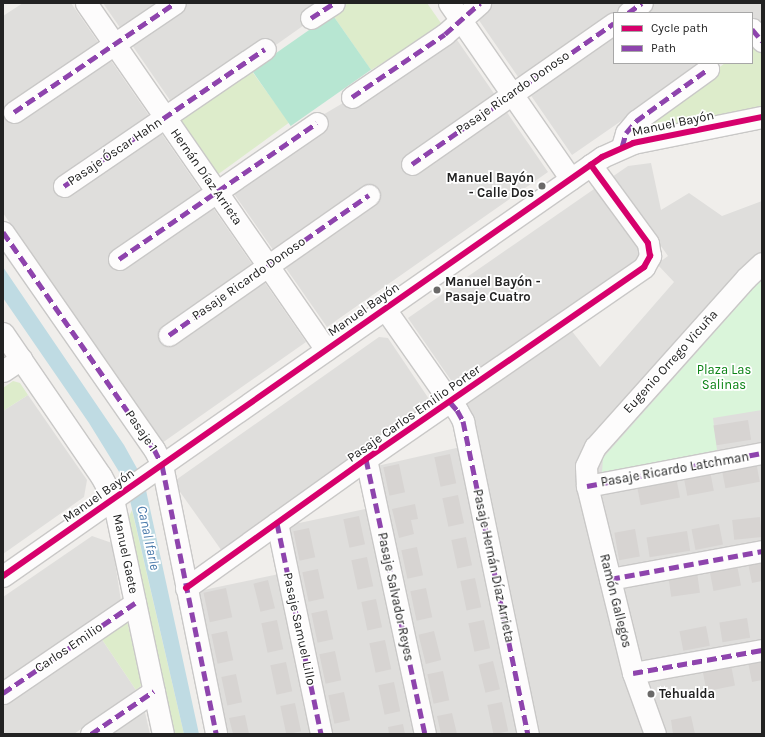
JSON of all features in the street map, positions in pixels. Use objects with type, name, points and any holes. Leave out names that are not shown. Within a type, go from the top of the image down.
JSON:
[{"type":"street","name":"Hernán Díaz Arrieta","points":[[86,3],[326,350]]},
{"type":"street","points":[[14,112],[175,3]]},
{"type":"street","points":[[311,18],[334,3]]},
{"type":"street","points":[[352,96],[445,34],[455,11],[480,3]]},
{"type":"street","points":[[629,12],[642,3]]},
{"type":"street","points":[[455,11],[571,179]]},
{"type":"street","name":"Pasaje Ricardo Donoso","points":[[412,164],[613,24]]},
{"type":"street","points":[[753,30],[762,41]]},
{"type":"street","name":"Pasaje Óscar Hahn","points":[[64,186],[265,49]]},
{"type":"street","name":"Manuel Bayón","points":[[622,147],[626,133],[636,121],[708,69]]},
{"type":"street","name":"Manuel Bayón","points":[[3,576],[591,164],[622,147],[644,140],[762,117]]},
{"type":"street","points":[[119,259],[317,123]]},
{"type":"street","name":"Pasaje Carlos Emilio Porter","points":[[186,588],[366,459],[644,267],[650,256],[648,243],[591,164]]},
{"type":"street","name":"Pasaje Ricardo Donoso","points":[[169,336],[369,195]]},
{"type":"street","name":"Pasaje 1","points":[[3,232],[154,449],[154,471],[186,588],[216,734]]},
{"type":"street","name":"Eugenio Orrego Vicuña","points":[[587,476],[595,447],[746,278],[762,263]]},
{"type":"street","points":[[385,309],[450,402]]},
{"type":"street","name":"Manuel Gaete","points":[[3,333],[101,476],[117,496],[135,603],[163,734]]},
{"type":"street","points":[[3,371],[21,359]]},
{"type":"street","name":"Pasaje Hernán Díaz Arrieta","points":[[450,402],[457,410],[462,421],[528,734]]},
{"type":"street","name":"Pasaje Ricardo Latchman","points":[[587,476],[762,453]]},
{"type":"street","name":"Pasaje Salvador Reyes","points":[[366,459],[425,734]]},
{"type":"street","name":"Ramón Gallegos","points":[[587,476],[633,674],[655,734]]},
{"type":"street","name":"Pasaje Samuel Lillo","points":[[277,523],[321,734]]},
{"type":"street","points":[[610,580],[762,551]]},
{"type":"street","name":"Carlos Emilio","points":[[3,693],[135,603]]},
{"type":"street","points":[[633,674],[762,650]]},
{"type":"street","points":[[92,734],[154,691]]},
{"type":"shaded area","points":[[23,3],[71,3],[306,342],[162,443],[3,213],[3,16]]},
{"type":"shaded area","points":[[103,3],[321,3],[307,23],[273,47],[174,106]]},
{"type":"shaded area","points":[[467,3],[762,3],[762,27],[753,19],[753,12],[613,12],[613,64],[704,64],[572,155]]},
{"type":"shaded area","points":[[455,37],[548,172],[327,327],[232,191],[327,126],[321,116]]},
{"type":"shaded area","points":[[651,163],[661,210],[689,193],[722,216],[762,201],[762,734],[329,734],[285,526],[384,505],[377,466],[474,444],[465,406],[571,330],[600,367],[674,282],[657,264],[668,256],[612,177],[628,166]]},
{"type":"shaded area","points":[[597,187],[644,253],[641,263],[457,389],[408,318]]},
{"type":"shaded area","points":[[379,337],[388,338],[433,405],[224,554],[173,482]]},
{"type":"shaded area","points":[[28,395],[87,480],[84,497],[3,554],[3,411]]},
{"type":"shaded area","points":[[92,536],[112,543],[121,601],[3,684],[3,597]]},
{"type":"shaded area","points":[[279,574],[313,734],[224,734],[194,592]]},
{"type":"shaded area","points":[[99,635],[136,690],[74,734],[3,734],[3,703]]},
{"type":"shaded area","points":[[144,708],[150,734],[106,734]]},
{"type":"green space","points":[[348,3],[427,3],[443,26],[371,70],[332,14]]},
{"type":"green space","points":[[332,14],[371,70],[291,126],[252,70]]},
{"type":"green space","points":[[753,43],[762,50],[762,109],[633,134],[724,64],[753,64]]},
{"type":"green space","points":[[251,70],[289,123],[216,175],[178,123]]},
{"type":"green space","name":"Plaza Las Salinas","points":[[762,279],[762,410],[713,418],[717,450],[602,473],[603,458]]},
{"type":"green space","points":[[13,381],[20,383],[28,395],[3,411],[3,388]]},
{"type":"green space","points":[[132,510],[184,734],[170,734],[125,525]]},
{"type":"green space","points":[[126,616],[142,685],[136,690],[99,635]]},
{"type":"water","name":"Canal Ifarle","points":[[3,267],[124,445],[144,481],[199,734],[184,734],[126,483],[89,423],[3,298]]},
{"type":"building","points":[[748,420],[751,440],[717,445],[713,425]]},
{"type":"building","points":[[450,454],[456,483],[441,487],[434,457]]},
{"type":"building","points":[[756,462],[760,482],[725,488],[722,469]]},
{"type":"building","points":[[399,464],[405,492],[389,496],[383,467]]},
{"type":"building","points":[[710,471],[714,491],[687,496],[683,476]]},
{"type":"building","points":[[676,477],[680,498],[641,505],[637,485]]},
{"type":"building","points":[[458,495],[464,523],[448,527],[442,498]]},
{"type":"building","points":[[415,504],[418,519],[411,520],[414,534],[399,538],[392,509]]},
{"type":"building","points":[[359,516],[365,544],[349,548],[343,519]]},
{"type":"building","points":[[760,517],[762,537],[734,540],[732,520]]},
{"type":"building","points":[[719,524],[723,545],[696,550],[692,529]]},
{"type":"building","points":[[309,528],[315,557],[300,561],[293,531]]},
{"type":"building","points":[[635,529],[640,557],[619,560],[614,533]]},
{"type":"building","points":[[687,531],[690,551],[650,557],[647,537]]},
{"type":"building","points":[[466,537],[472,565],[457,568],[451,540]]},
{"type":"building","points":[[417,547],[423,575],[407,579],[401,550]]},
{"type":"building","points":[[367,557],[373,586],[358,590],[351,560]]},
{"type":"building","points":[[762,560],[762,581],[752,583],[748,563]]},
{"type":"building","points":[[737,565],[741,586],[714,591],[710,570]]},
{"type":"building","points":[[318,569],[324,598],[309,602],[302,572]]},
{"type":"building","points":[[697,572],[700,593],[671,597],[668,576]]},
{"type":"building","points":[[475,578],[481,607],[467,610],[460,581]]},
{"type":"building","points":[[268,580],[275,608],[260,612],[253,584]]},
{"type":"building","points":[[226,588],[232,617],[210,622],[204,593]]},
{"type":"building","points":[[426,588],[432,617],[417,621],[410,591]]},
{"type":"building","points":[[376,599],[382,627],[367,630],[361,602]]},
{"type":"building","points":[[327,610],[333,639],[318,643],[311,613]]},
{"type":"building","points":[[747,618],[750,638],[722,642],[719,622]]},
{"type":"building","points":[[277,620],[283,649],[268,653],[261,623]]},
{"type":"building","points":[[484,620],[490,648],[474,652],[468,623]]},
{"type":"building","points":[[706,626],[710,646],[683,651],[679,631]]},
{"type":"building","points":[[227,631],[233,660],[218,664],[211,634]]},
{"type":"building","points":[[434,631],[441,660],[426,664],[418,635]]},
{"type":"building","points":[[385,640],[391,669],[376,673],[369,643]]},
{"type":"building","points":[[335,651],[341,680],[326,684],[319,654]]},
{"type":"building","points":[[762,659],[762,680],[752,682],[748,662]]},
{"type":"building","points":[[493,661],[500,689],[485,693],[478,665]]},
{"type":"building","points":[[286,662],[292,691],[277,695],[270,665]]},
{"type":"building","points":[[731,665],[735,686],[707,691],[703,671]]},
{"type":"building","points":[[443,671],[449,700],[434,704],[427,674]]},
{"type":"building","points":[[236,674],[242,702],[227,705],[221,677]]},
{"type":"building","points":[[394,682],[400,711],[385,715],[378,685]]},
{"type":"building","points":[[344,692],[350,720],[334,724],[328,695]]},
{"type":"building","points":[[502,702],[508,731],[493,734],[487,705]]},
{"type":"building","points":[[295,703],[301,731],[286,734],[280,706]]},
{"type":"building","points":[[452,713],[457,734],[441,734],[437,716]]},
{"type":"building","points":[[245,715],[249,734],[233,734],[229,718]]},
{"type":"building","points":[[691,716],[695,734],[673,734],[671,720]]},
{"type":"building","points":[[403,724],[405,734],[389,734],[388,727]]},
{"type":"marked path","points":[[14,112],[175,3]]},
{"type":"marked path","points":[[311,18],[334,3]]},
{"type":"marked path","points":[[352,97],[445,34],[480,3]]},
{"type":"marked path","points":[[629,12],[642,3]]},
{"type":"marked path","points":[[412,164],[613,24]]},
{"type":"marked path","points":[[753,30],[762,41]]},
{"type":"marked path","points":[[64,186],[265,49]]},
{"type":"marked path","points":[[622,147],[626,133],[636,121],[708,69]]},
{"type":"marked path","points":[[119,259],[317,123]]},
{"type":"marked path","points":[[169,335],[369,195]]},
{"type":"marked path","points":[[3,232],[154,449],[162,465],[216,734]]},
{"type":"marked path","points":[[450,402],[457,410],[463,421],[528,734]]},
{"type":"marked path","points":[[587,486],[762,453]]},
{"type":"marked path","points":[[366,459],[425,734]]},
{"type":"marked path","points":[[277,523],[321,734]]},
{"type":"marked path","points":[[610,579],[762,551]]},
{"type":"marked path","points":[[3,693],[135,603]]},
{"type":"marked path","points":[[633,673],[762,650]]},
{"type":"marked path","points":[[91,734],[154,691]]},
{"type":"cycle path","points":[[3,576],[602,157],[633,143],[762,117]]},
{"type":"cycle path","points":[[186,588],[366,459],[644,267],[650,256],[648,243],[591,165]]},
{"type":"place","name":"Manuel Bayón - Calle Dos","points":[[542,186]]},
{"type":"place","name":"Manuel Bayón - Pasaje Cuatro","points":[[437,290]]},
{"type":"place","name":"Tehualda","points":[[651,694]]}]
